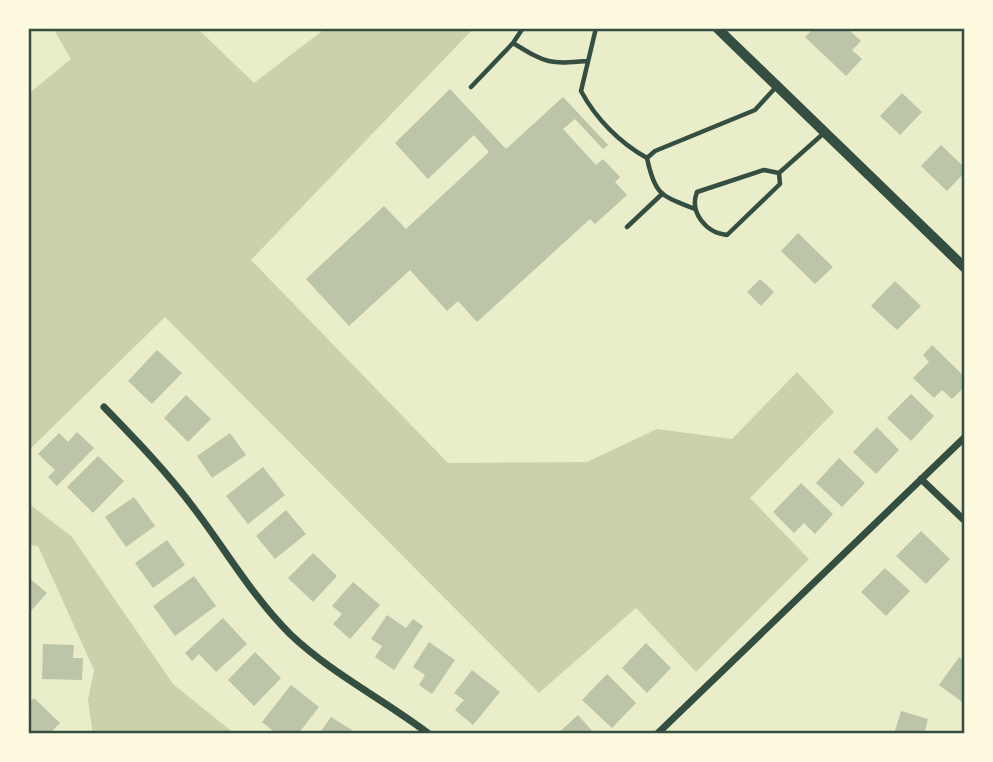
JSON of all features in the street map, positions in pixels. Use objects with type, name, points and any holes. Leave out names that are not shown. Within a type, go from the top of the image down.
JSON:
[{"type":"street","points":[[717,28],[965,268]]},
{"type":"street","points":[[104,407],[164,469],[247,585],[289,633],[331,669],[402,713],[429,734]]},
{"type":"street","points":[[657,734],[965,437]]},
{"type":"street","points":[[921,479],[965,521]]},
{"type":"lane","points":[[471,87],[513,43],[523,28]]},
{"type":"lane","points":[[596,28],[581,92],[588,104],[625,146],[647,158]]},
{"type":"lane","points":[[513,43],[551,64],[588,61]]},
{"type":"lane","points":[[647,158],[655,151],[755,110],[777,86]]},
{"type":"lane","points":[[779,173],[825,132]]},
{"type":"lane","points":[[647,158],[651,178],[661,195],[695,209]]},
{"type":"lane","points":[[764,170],[779,173],[780,184],[727,235],[708,228],[700,220],[695,209],[694,196],[697,192],[764,170]]},
{"type":"lane","points":[[627,227],[661,195]]},
{"type":"green space","points":[[53,28],[197,28],[254,83],[326,28],[474,28],[251,260],[448,463],[587,462],[657,429],[732,439],[797,372],[834,412],[750,498],[809,559],[696,672],[636,608],[539,693],[165,317],[28,451],[28,94],[71,59]]},
{"type":"green space","points":[[28,503],[72,537],[173,684],[235,734],[93,734],[88,700],[94,670],[38,546],[28,545]]},
{"type":"building","points":[[814,28],[847,28],[861,41],[852,50],[862,59],[846,76],[805,37]]},
{"type":"building","points":[[450,89],[506,149],[563,97],[608,145],[603,149],[575,119],[563,129],[596,165],[603,159],[620,177],[615,182],[627,195],[595,224],[590,219],[477,322],[458,301],[447,311],[410,270],[349,326],[306,279],[384,206],[406,229],[489,152],[474,135],[428,179],[395,143]]},
{"type":"building","points":[[902,93],[922,112],[900,135],[880,116]]},
{"type":"building","points":[[941,145],[965,168],[965,172],[947,191],[921,166]]},
{"type":"building","points":[[798,233],[833,267],[815,284],[781,251]]},
{"type":"building","points":[[760,279],[774,292],[761,306],[747,292]]},
{"type":"building","points":[[895,281],[921,306],[897,330],[871,306]]},
{"type":"building","points":[[932,345],[965,377],[965,386],[952,399],[942,390],[934,398],[913,378],[929,362],[923,355]]},
{"type":"building","points":[[157,350],[182,373],[152,404],[128,381]]},
{"type":"building","points":[[911,394],[934,416],[911,441],[887,418]]},
{"type":"building","points":[[186,395],[211,419],[188,442],[164,418]]},
{"type":"building","points":[[877,427],[899,450],[876,474],[853,452]]},
{"type":"building","points":[[77,432],[94,448],[57,486],[48,477],[55,470],[38,454],[59,433],[68,442]]},
{"type":"building","points":[[230,433],[246,455],[212,478],[197,456]]},
{"type":"building","points":[[98,456],[124,481],[93,513],[67,487]]},
{"type":"building","points":[[839,458],[865,483],[842,507],[816,483]]},
{"type":"building","points":[[263,467],[285,495],[248,524],[226,496]]},
{"type":"building","points":[[801,483],[833,514],[815,534],[804,523],[794,533],[773,512]]},
{"type":"building","points":[[134,497],[155,526],[126,547],[105,517]]},
{"type":"building","points":[[286,510],[306,534],[275,559],[256,536]]},
{"type":"building","points":[[921,531],[950,559],[926,584],[896,556]]},
{"type":"building","points":[[167,540],[185,565],[153,588],[135,563]]},
{"type":"building","points":[[313,553],[337,576],[313,602],[288,578]]},
{"type":"building","points":[[885,568],[910,591],[886,616],[861,592]]},
{"type":"building","points":[[194,576],[216,606],[175,636],[153,606]]},
{"type":"building","points":[[28,577],[47,593],[28,614]]},
{"type":"building","points":[[353,582],[380,605],[350,639],[333,624],[342,614],[332,606]]},
{"type":"building","points":[[387,615],[406,628],[413,619],[423,626],[394,670],[375,657],[382,646],[371,639]]},
{"type":"building","points":[[223,618],[247,644],[216,672],[199,654],[192,661],[185,653]]},
{"type":"building","points":[[429,642],[455,660],[432,694],[419,685],[425,675],[413,667]]},
{"type":"building","points":[[646,643],[671,668],[647,693],[622,668]]},
{"type":"building","points":[[43,644],[74,645],[73,658],[83,658],[82,680],[42,679]]},
{"type":"building","points":[[255,652],[281,678],[254,706],[228,680]]},
{"type":"building","points":[[959,657],[965,661],[965,704],[939,685]]},
{"type":"building","points":[[472,670],[500,692],[473,725],[455,710],[464,700],[454,693]]},
{"type":"building","points":[[607,674],[636,703],[612,728],[582,700]]},
{"type":"building","points":[[291,685],[319,707],[298,734],[277,734],[262,722]]},
{"type":"building","points":[[34,698],[60,723],[49,734],[28,734],[28,722],[32,718],[28,714],[28,704]]},
{"type":"building","points":[[901,711],[928,719],[924,734],[894,734]]},
{"type":"building","points":[[578,715],[595,734],[557,734]]},
{"type":"building","points":[[331,717],[352,730],[349,734],[319,734]]}]
